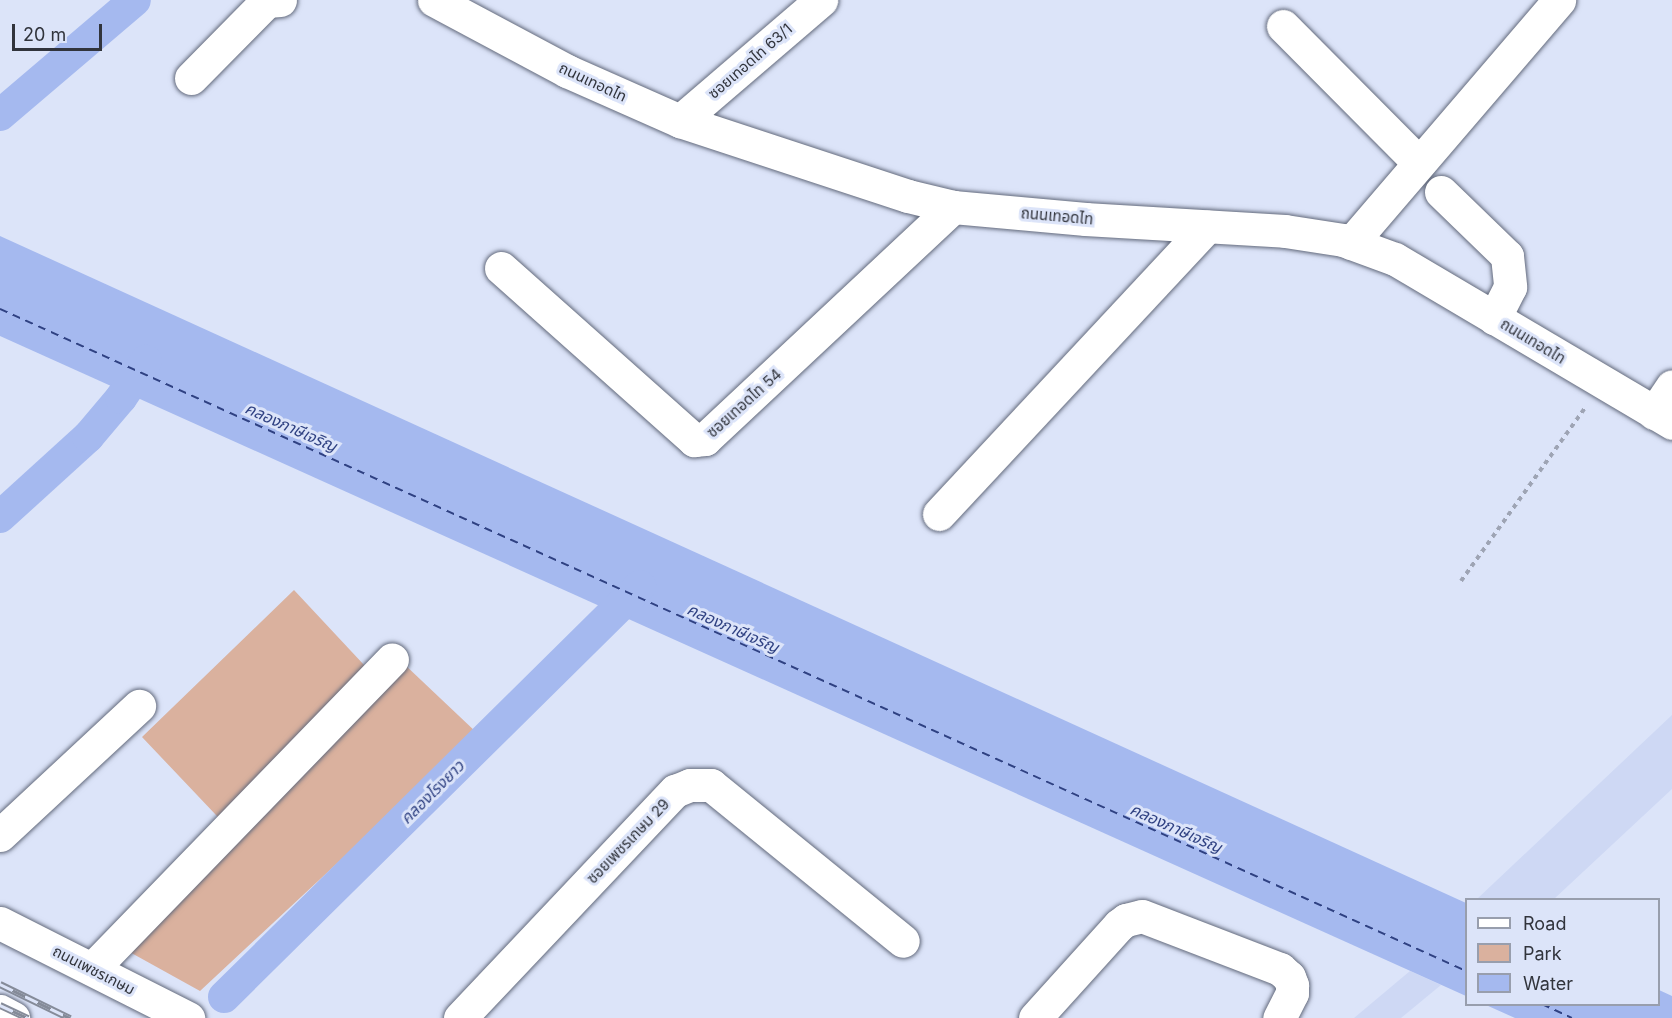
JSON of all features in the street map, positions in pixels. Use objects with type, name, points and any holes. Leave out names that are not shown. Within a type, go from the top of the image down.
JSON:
[{"type":"street","points":[[191,78],[267,1],[280,0]]},
{"type":"street","name":"ถนนเทอดไท","points":[[434,0],[567,71],[680,121],[897,193],[953,207],[1285,231],[1351,243],[1395,260],[1663,418]]},
{"type":"street","name":"ซอยเทอดไท 63/1","points":[[680,121],[820,0]]},
{"type":"street","points":[[1351,243],[1559,0]]},
{"type":"street","points":[[1283,26],[1419,163]]},
{"type":"street","points":[[1442,192],[1507,256],[1510,286],[1494,318]]},
{"type":"street","name":"ซอยเทอดไท 54","points":[[501,268],[694,440],[705,439],[953,207]]},
{"type":"street","points":[[939,514],[1207,226]]},
{"type":"street","points":[[1663,418],[1672,386]]},
{"type":"street","points":[[92,969],[392,659]]},
{"type":"street","points":[[0,835],[139,706]]},
{"type":"street","name":"ซอยเพชรเกษม 29","points":[[460,1018],[675,791],[690,785],[711,785],[903,941]]},
{"type":"street","points":[[1035,1018],[1119,925],[1126,920],[1142,916],[1280,969],[1292,985],[1292,993],[1279,1018]]},
{"type":"street","name":"ถนนเพชรเกษม","points":[[0,923],[188,1018]]},
{"type":"street","points":[[0,1011],[13,1018]]},
{"type":"path","points":[[1461,581],[1603,383]]},
{"type":"shaded area","points":[[1672,715],[1672,789],[1555,898],[1478,898]]},
{"type":"shaded area","points":[[1410,971],[1441,985],[1401,1018],[1354,1018]]},
{"type":"green space","points":[[294,590],[365,666],[385,646],[477,733],[200,991],[126,950],[234,834],[142,737]]},
{"type":"water","name":"คลองภาษีเจริญ","points":[[0,236],[1465,903],[1465,996],[0,336]]},
{"type":"water","points":[[1660,990],[1672,996],[1672,1018],[1515,1018],[1488,1006],[1660,1006]]},
{"type":"waterway","points":[[0,115],[135,0]]},
{"type":"waterway","points":[[0,517],[88,437],[121,398],[146,361]]},
{"type":"waterway","name":"คลองโรงยาว","points":[[224,997],[640,586]]},
{"type":"ferry route","points":[[0,309],[1465,971]]},
{"type":"ferry route","points":[[1546,1006],[1572,1018]]},
{"type":"railway","points":[[0,984],[70,1018]]},
{"type":"railway","points":[[0,1005],[28,1018]]}]
